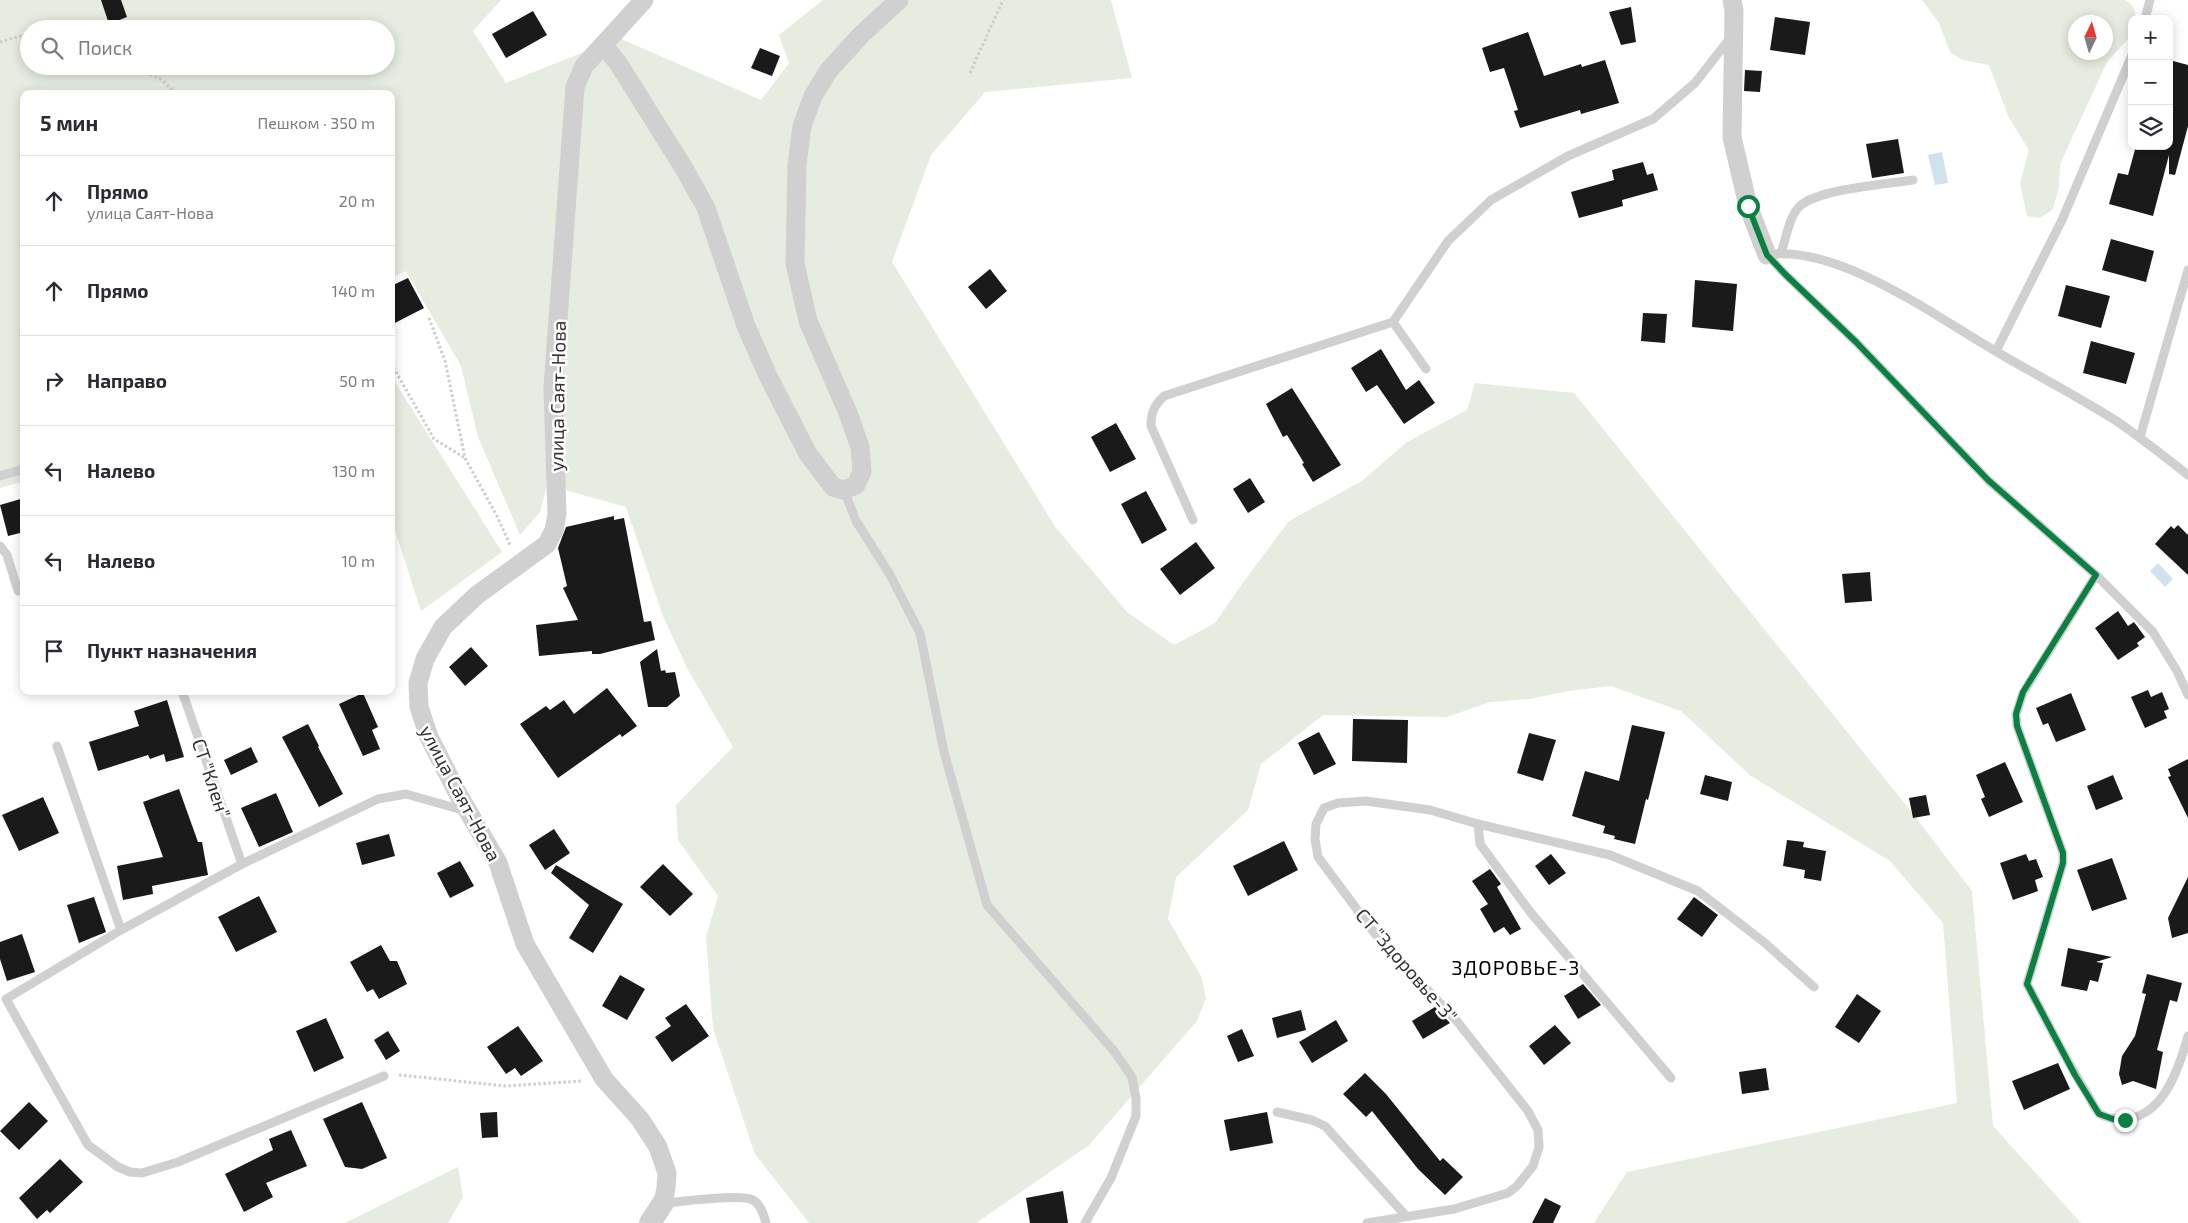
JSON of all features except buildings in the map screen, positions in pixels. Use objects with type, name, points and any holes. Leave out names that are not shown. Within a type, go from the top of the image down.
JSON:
[{"type":"street","name":"улица Саят-Нова","points":[[644,0],[584,66],[575,87],[553,388],[556,514],[554,530],[547,544],[477,595],[443,627],[424,659],[418,683],[418,707],[429,737],[468,812],[505,877],[514,914],[525,944],[604,1079],[640,1119],[658,1147],[666,1173],[663,1203]]},
{"type":"street","points":[[603,45],[618,63],[706,208],[746,326],[768,376],[808,454],[832,487],[844,490],[856,485],[862,472],[860,447],[848,413],[808,320],[795,263],[797,165],[802,126],[813,96],[829,70],[899,0]]},
{"type":"street","points":[[1732,0],[1734,32],[1732,137],[1748,206],[1774,254]]},
{"type":"street","points":[[650,1223],[663,1203]]},
{"type":"lane","points":[[2146,15],[2150,0]]},
{"type":"lane","points":[[1194,520],[1151,426],[1151,415],[1154,405],[1164,396],[1393,322],[1448,241],[1491,200],[1568,156],[1653,119],[1695,83],[1734,32]]},
{"type":"lane","points":[[1996,352],[2062,220],[2130,60]]},
{"type":"lane","points":[[1774,254],[1799,206],[1819,195],[1913,180]]},
{"type":"lane","points":[[1774,254],[1819,258],[1846,268],[1903,295],[1996,352],[2090,405],[2140,437],[2188,475]]},
{"type":"lane","points":[[1774,254],[1786,275],[1856,342],[1988,480],[2096,575],[2152,632],[2177,671],[2188,695]]},
{"type":"lane","points":[[2140,437],[2188,270]]},
{"type":"lane","points":[[1393,322],[1426,369]]},
{"type":"lane","points":[[0,476],[20,470]]},
{"type":"lane","points":[[844,490],[856,521],[889,573],[920,633],[944,752],[987,905],[1114,1050],[1132,1077],[1136,1098],[1136,1116],[1111,1178],[1085,1223]]},
{"type":"lane","points":[[0,546],[7,555],[18,591]]},
{"type":"lane","points":[[2096,575],[2023,692],[2016,714],[2017,726],[2063,853],[2063,863],[2027,984],[2075,1075],[2099,1114],[2113,1119],[2125,1120],[2144,1115],[2166,1092],[2180,1065],[2188,1036]]},
{"type":"lane","name":"СТ \"Клен\"","points":[[183,695],[242,864]]},
{"type":"lane","points":[[57,746],[121,930]]},
{"type":"lane","points":[[384,1076],[178,1162],[142,1173],[130,1172],[118,1167],[88,1145],[3,1001],[121,930],[242,864],[378,799],[406,794],[468,812]]},
{"type":"lane","name":"СТ \"Здоровье-3\"","points":[[1367,1223],[1454,1209],[1508,1193],[1517,1186],[1533,1166],[1539,1147],[1538,1130],[1528,1111],[1456,1020],[1376,935],[1318,856],[1314,839],[1316,824],[1324,808],[1338,803],[1366,801],[1430,810],[1478,824],[1610,854],[1698,891],[1765,943],[1814,987]]},
{"type":"lane","points":[[1478,824],[1480,844],[1531,914],[1671,1078]]},
{"type":"lane","points":[[1276,1112],[1312,1120],[1325,1126],[1406,1216]]},
{"type":"lane","points":[[663,1203],[740,1196],[754,1200],[763,1213],[766,1223]]},
{"type":"path","points":[[970,73],[1003,0]]},
{"type":"path","points":[[0,42],[20,36]]},
{"type":"path","points":[[151,75],[162,80],[172,90]]},
{"type":"path","points":[[429,318],[444,361],[465,458],[497,516],[518,564]]},
{"type":"path","points":[[395,370],[434,439],[465,458]]},
{"type":"path","points":[[384,1076],[413,1076],[506,1086],[604,1079]]},
{"type":"shaded area","points":[[0,0],[501,0],[473,31],[506,83],[619,38],[761,100],[789,63],[779,35],[823,0],[1111,0],[1132,78],[985,92],[931,155],[892,262],[1056,528],[1127,612],[1174,645],[1215,623],[1289,521],[1362,481],[1407,442],[1467,410],[1475,383],[1574,393],[1906,805],[1972,891],[1993,1126],[2081,1223],[1594,1223],[1627,1172],[1957,1103],[1943,923],[1890,861],[1751,776],[1681,711],[1611,686],[1568,691],[1530,699],[1490,702],[1447,717],[1323,715],[1261,764],[1248,810],[1176,877],[1168,919],[1201,976],[1206,998],[1197,1021],[1089,1145],[976,1223],[809,1223],[755,1154],[713,1028],[706,937],[718,896],[678,840],[676,805],[733,747],[687,668],[663,616],[626,507],[547,485],[540,512],[520,535],[478,437],[461,366],[406,271],[395,276],[395,90],[20,90],[20,482],[0,488]]},
{"type":"shaded area","points":[[1920,0],[2125,0],[2133,8],[2135,15],[2128,15],[2128,39],[2113,56],[2113,15],[2068,15],[2068,60],[2109,60],[2060,164],[2059,187],[2053,209],[2040,218],[2027,216],[2020,183],[2029,150],[2009,118],[1989,65],[1963,60],[1950,52],[1939,23],[1923,1]]},
{"type":"shaded area","points":[[395,382],[502,552],[421,611],[395,530]]},
{"type":"shaded area","points":[[458,1167],[463,1197],[448,1223],[345,1223]]},
{"type":"water","points":[[1942,152],[1948,183],[1935,185],[1928,155]]},
{"type":"water","points":[[2158,563],[2173,579],[2165,587],[2150,571]]},
{"type":"district","name":"ЗДОРОВЬЕ-3","points":[[1516,967]]},
{"type":"route","points":[[1748,206],[1767,255],[1856,342],[1988,480],[2096,575],[2023,692],[2016,714],[2017,726],[2061,842],[2063,853],[2063,863],[2027,984],[2075,1075],[2099,1114],[2113,1119],[2125,1120]]}]
